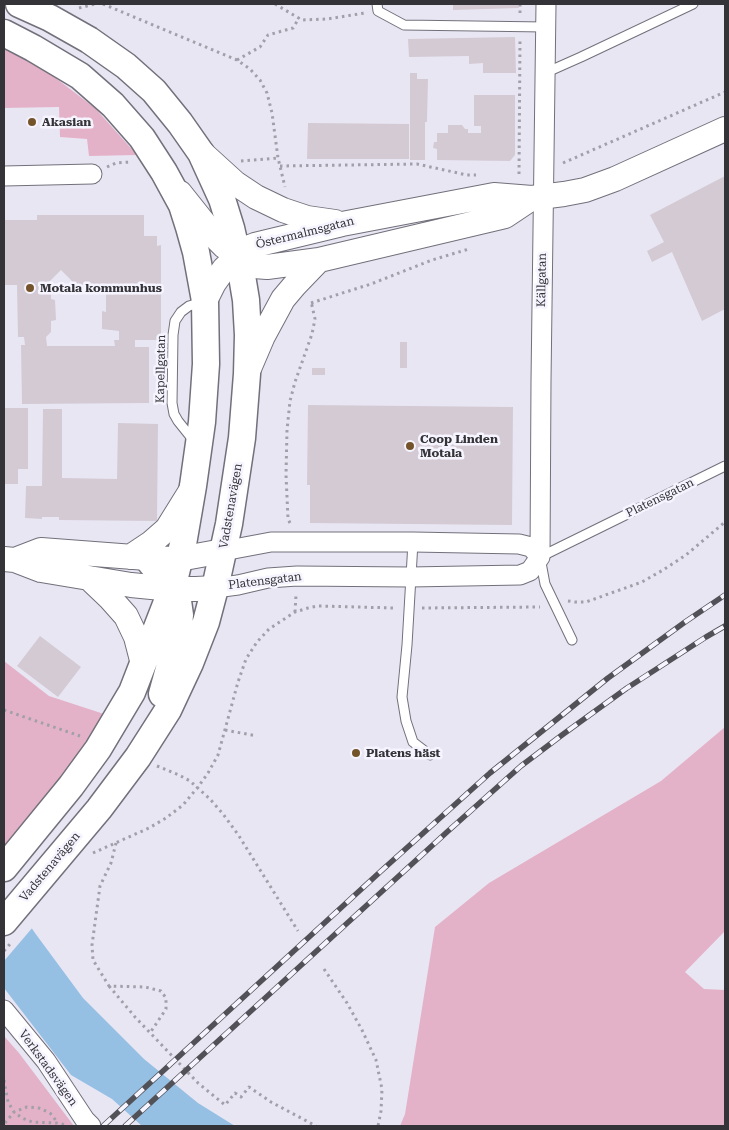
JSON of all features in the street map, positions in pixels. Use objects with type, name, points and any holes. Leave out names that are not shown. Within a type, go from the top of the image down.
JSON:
[{"type":"main road","name":"Vadstenavägen","points":[[4,922],[103,803],[138,757],[150,752],[190,663],[206,622],[215,588],[233,497],[242,438],[248,335],[246,300],[231,228],[222,199],[201,153],[154,91],[126,66],[89,40],[50,18],[19,4]]},
{"type":"main road","points":[[4,33],[34,48],[80,76],[113,105],[142,138],[164,172],[182,205],[196,252],[205,301],[206,364],[202,422],[183,544],[172,589],[132,692],[98,749],[71,786],[4,868]]},
{"type":"main road","name":"Vadstenavägen","points":[[139,557],[172,589],[178,601],[180,615],[178,636],[150,752]]},
{"type":"street","name":"Källgatan","points":[[540,557],[541,362],[538,197],[544,170],[546,4]]},
{"type":"street","name":"Östermalmsgatan","points":[[538,197],[505,216],[320,260],[267,267],[254,266],[237,257],[245,249],[255,244],[342,224],[494,195],[538,197],[578,191],[615,179],[725,129]]},
{"type":"street","points":[[201,153],[235,183],[256,197],[283,210],[307,218],[342,224]]},
{"type":"street","points":[[164,172],[215,237],[237,257],[224,269],[205,301]]},
{"type":"street","points":[[4,176],[92,174]]},
{"type":"street","points":[[247,374],[263,336],[283,299],[320,260]]},
{"type":"street","points":[[139,557],[167,529],[193,486]]},
{"type":"street","name":"Platensgatan","points":[[271,542],[519,544],[531,547],[540,557],[530,571],[520,575],[410,577],[297,576],[268,578],[238,585],[196,589],[131,585],[41,570],[10,560],[41,550],[179,559],[271,542]]},
{"type":"street","points":[[89,578],[126,616],[136,637],[143,664]]},
{"type":"street","name":"Verkstadsvägen","points":[[4,1010],[46,1061],[85,1120],[91,1126]]},
{"type":"lane","points":[[545,73],[692,4]]},
{"type":"lane","points":[[377,8],[404,25],[546,27]]},
{"type":"lane","name":"Platensgatan","points":[[540,557],[725,466]]},
{"type":"lane","points":[[413,542],[402,697],[406,721],[413,742],[430,755]]},
{"type":"lane","points":[[540,557],[545,584],[572,640]]},
{"type":"path","points":[[103,4],[237,60],[250,69],[260,80],[267,93],[286,193]]},
{"type":"path","points":[[275,4],[302,20],[327,19],[377,8]]},
{"type":"path","points":[[520,4],[520,174]]},
{"type":"path","points":[[237,60],[260,47],[268,35],[293,28],[299,18]]},
{"type":"path","points":[[514,175],[544,170],[570,161],[725,92]]},
{"type":"path","points":[[239,161],[278,158]]},
{"type":"path","points":[[280,166],[417,164],[467,175],[482,176]]},
{"type":"path","points":[[296,542],[295,532],[288,519],[286,430],[295,382],[312,334],[315,319],[309,294]]},
{"type":"path","points":[[87,857],[166,818],[183,805],[198,788],[218,755],[246,659],[257,642],[269,629],[296,612],[318,606],[532,608],[564,600],[586,602],[642,582],[663,570],[725,522]]},
{"type":"path","points":[[296,612],[297,576]]},
{"type":"path","points":[[4,710],[86,738]]},
{"type":"path","points":[[225,730],[257,736]]},
{"type":"path","points":[[150,752],[198,788],[223,814],[239,836],[298,931]]},
{"type":"path","points":[[116,843],[111,863],[100,886],[92,945],[93,960],[109,986],[198,1083],[225,1105],[235,1093],[241,1097],[249,1087],[271,1102],[316,1126]]},
{"type":"path","points":[[324,969],[347,1003],[376,1060],[382,1089],[378,1126]]},
{"type":"path","points":[[109,986],[145,987],[161,991],[166,998],[166,1009],[150,1032]]},
{"type":"path","points":[[4,1080],[8,1102],[14,1112],[22,1118],[32,1122],[58,1123],[70,1126]]},
{"type":"path","points":[[5,1123],[14,1112],[27,1107],[39,1108],[50,1113],[58,1123]]},
{"type":"shaded area","points":[[4,47],[49,73],[95,108],[137,155],[89,156],[87,139],[60,137],[59,107],[4,108]]},
{"type":"shaded area","points":[[4,661],[49,696],[104,714],[83,748],[57,784],[4,848]]},
{"type":"shaded area","points":[[725,727],[725,931],[685,972],[704,989],[725,990],[725,1126],[400,1126],[405,1114],[435,927],[489,883],[661,781]]},
{"type":"shaded area","points":[[4,1036],[19,1053],[74,1126],[4,1126]]},
{"type":"water","points":[[4,887],[83,998],[144,1059],[198,1103],[235,1126],[142,1126],[112,1099],[71,1075],[4,988]]},
{"type":"pier","points":[[4,885],[33,927],[4,961]]},
{"type":"building","points":[[453,4],[518,4],[519,8],[453,10]]},
{"type":"building","points":[[515,37],[516,73],[483,73],[483,63],[469,64],[469,56],[409,57],[408,39]]},
{"type":"building","points":[[410,73],[417,73],[417,79],[428,79],[425,160],[410,160]]},
{"type":"building","points":[[474,95],[515,95],[515,155],[510,161],[437,160],[437,149],[433,148],[434,142],[437,142],[437,133],[448,133],[448,125],[462,125],[465,129],[468,129],[468,133],[481,133],[481,126],[474,126]]},
{"type":"building","points":[[308,123],[409,124],[409,159],[307,159]]},
{"type":"building","points":[[725,176],[725,309],[702,321],[672,252],[652,262],[647,251],[664,242],[650,215]]},
{"type":"building","points":[[37,215],[144,215],[144,236],[157,236],[157,246],[161,245],[161,340],[135,340],[135,347],[149,347],[149,403],[22,404],[21,345],[25,345],[24,337],[18,337],[17,285],[4,285],[4,220],[37,220]],"holes":[[[61,270],[76,285],[106,285],[106,312],[102,311],[102,329],[119,331],[119,340],[114,340],[115,346],[47,346],[46,337],[51,332],[51,321],[56,320],[55,300],[51,299],[51,289],[47,284]]]},
{"type":"building","points":[[400,342],[407,342],[407,368],[400,368]]},
{"type":"building","points":[[312,368],[325,368],[325,375],[312,375]]},
{"type":"building","name":"Coop Linden Motala","points":[[308,405],[513,407],[512,525],[310,523],[310,485],[307,485]]},
{"type":"building","points":[[4,408],[28,408],[28,469],[18,469],[18,484],[4,484]]},
{"type":"building","points":[[43,409],[62,409],[62,478],[117,479],[118,423],[158,424],[157,521],[59,520],[59,517],[25,518],[26,486],[42,486]]},
{"type":"building","points":[[40,636],[81,667],[58,697],[17,666]]},
{"type":"railway","points":[[103,1126],[490,773],[608,678],[725,595]]},
{"type":"railway","points":[[125,1126],[521,766],[627,688],[725,626]]},
{"type":"place","name":"Akasian","points":[[32,122]]},
{"type":"place","name":"Motala kommunhus","points":[[30,288]]},
{"type":"place","name":"Coop Linden Motala","points":[[410,446]]},
{"type":"place","name":"Platens häst","points":[[356,753]]}]
